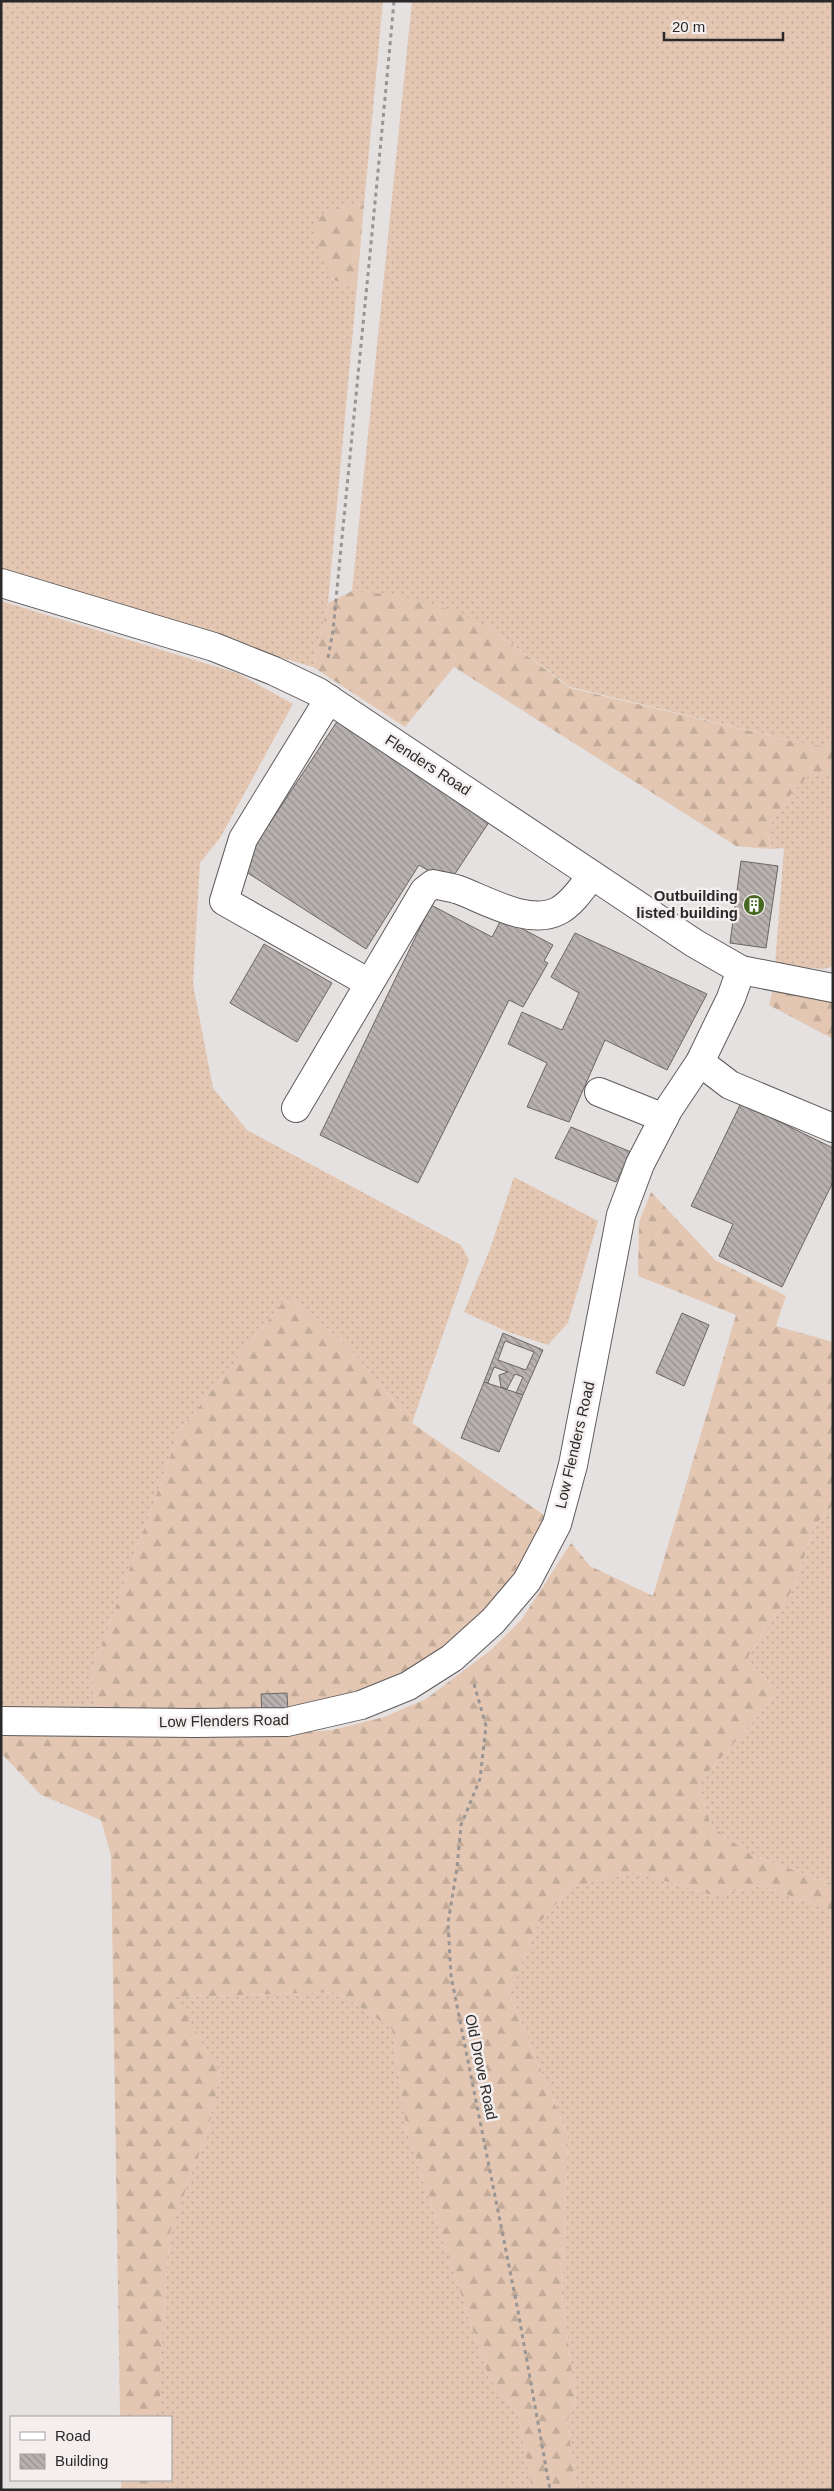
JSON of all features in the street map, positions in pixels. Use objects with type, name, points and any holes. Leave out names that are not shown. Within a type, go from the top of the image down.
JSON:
[{"type":"street","name":"Flenders Road","points":[[1,582],[214,647],[274,671],[324,696],[694,943],[741,970],[833,988]]},
{"type":"street","points":[[324,696],[242,839],[224,901],[370,983]]},
{"type":"street","points":[[296,1108],[424,891],[433,884],[458,890],[501,909],[542,916],[558,911],[578,893],[592,875]]},
{"type":"street","name":"Low Flenders Road","points":[[1,1720],[195,1723],[287,1722],[361,1706],[408,1686],[452,1658],[493,1621],[526,1581],[556,1524],[573,1465],[621,1215],[640,1164],[664,1118],[700,1062],[731,998],[741,970]]},
{"type":"street","points":[[700,1062],[730,1085],[833,1128]]},
{"type":"street","points":[[599,1092],[664,1118]]},
{"type":"path","points":[[324,696],[333,631],[348,457],[375,218],[394,1]]},
{"type":"path","name":"Old Drove Road","points":[[452,1658],[476,1686],[486,1726],[480,1780],[461,1825],[457,1868],[448,1923],[451,1976],[518,2310],[550,2490]]},
{"type":"green space","points":[[1,1],[383,1],[364,205],[330,209],[332,280],[357,286],[328,603],[313,667],[147,618],[1,571]]},
{"type":"green space","points":[[412,1],[833,1],[833,746],[809,745],[570,687],[490,628],[352,591]]},
{"type":"green space","points":[[364,205],[357,286],[333,280],[316,242],[313,223],[330,209]]},
{"type":"green space","points":[[352,591],[397,595],[447,609],[490,628],[570,688],[809,745],[833,746],[833,776],[811,773],[792,793],[767,830],[771,849],[736,846],[454,667],[405,727],[313,667],[328,603]]},
{"type":"green space","points":[[1,601],[237,673],[293,704],[220,838],[200,863],[193,984],[213,1088],[247,1130],[461,1245],[469,1260],[412,1423],[350,1349],[299,1303],[284,1301],[180,1430],[91,1675],[97,1714],[1,1709]]},
{"type":"green space","points":[[811,773],[833,776],[833,966],[824,969],[775,965],[784,848],[771,849],[767,830],[792,793]]},
{"type":"green space","points":[[773,988],[833,1000],[833,1039],[769,1005]]},
{"type":"green space","points":[[514,1177],[598,1221],[568,1323],[548,1345],[508,1332],[464,1312],[490,1249]]},
{"type":"green space","points":[[651,1192],[715,1260],[786,1296],[776,1326],[833,1342],[833,1505],[814,1526],[795,1586],[746,1660],[779,1692],[699,1783],[711,1826],[751,1855],[833,1884],[833,1911],[762,1886],[712,1895],[635,1872],[571,1887],[539,1923],[509,1993],[568,2136],[562,2294],[576,2404],[567,2420],[577,2490],[532,2490],[518,2414],[489,2378],[407,2132],[392,2029],[338,1992],[175,1997],[220,2073],[209,2127],[170,2232],[160,2362],[160,2416],[120,2416],[111,1856],[101,1820],[41,1795],[1,1753],[1,1734],[272,1735],[332,1730],[384,1717],[426,1699],[492,1649],[522,1619],[571,1543],[590,1566],[653,1596],[736,1315],[638,1276],[639,1222]]},
{"type":"green space","points":[[284,1301],[299,1303],[350,1349],[412,1423],[548,1518],[516,1576],[476,1623],[401,1680],[288,1712],[287,1693],[262,1694],[262,1715],[97,1714],[91,1675],[180,1430]]},
{"type":"green space","points":[[833,1505],[833,1884],[751,1855],[711,1826],[699,1783],[779,1692],[746,1660],[795,1586],[814,1526]]},
{"type":"green space","points":[[635,1872],[712,1895],[762,1886],[833,1911],[833,2490],[577,2490],[567,2420],[576,2404],[562,2294],[568,2136],[509,1993],[539,1923],[571,1887]]},
{"type":"green space","points":[[338,1992],[392,2029],[407,2132],[489,2378],[518,2414],[532,2490],[160,2490],[160,2481],[172,2481],[172,2416],[160,2416],[160,2362],[170,2231],[209,2127],[220,2073],[174,1997]]},
{"type":"green space","points":[[121,2481],[160,2481],[160,2490],[121,2490]]},
{"type":"building","points":[[340,717],[493,816],[449,883],[419,865],[366,949],[240,868]]},
{"type":"building","name":"Outbuilding listed building","points":[[741,861],[778,866],[766,948],[730,943]]},
{"type":"building","points":[[431,905],[492,937],[502,918],[553,945],[544,961],[548,963],[523,1007],[509,1000],[418,1183],[320,1135]]},
{"type":"building","points":[[575,933],[707,994],[667,1070],[605,1040],[569,1122],[527,1107],[547,1063],[508,1044],[522,1012],[562,1030],[579,993],[551,977]]},
{"type":"building","points":[[264,944],[332,983],[297,1042],[230,1003]]},
{"type":"building","points":[[741,1103],[833,1148],[833,1182],[782,1287],[719,1256],[733,1224],[691,1206]]},
{"type":"building","points":[[571,1127],[631,1152],[616,1182],[555,1158]]},
{"type":"building","points":[[682,1313],[709,1325],[684,1386],[656,1373]]},
{"type":"building","points":[[503,1333],[543,1350],[523,1395],[516,1393],[523,1377],[515,1374],[507,1389],[501,1387],[499,1375],[508,1372],[494,1367],[488,1383],[484,1382]],"holes":[[[505,1341],[534,1352],[526,1370],[498,1360]]]},
{"type":"building","points":[[484,1382],[523,1395],[499,1452],[461,1438]]},
{"type":"building","points":[[287,1693],[288,1712],[262,1715],[261,1694]]},
{"type":"place","name":"Outbuilding listed building","points":[[754,905]]}]
